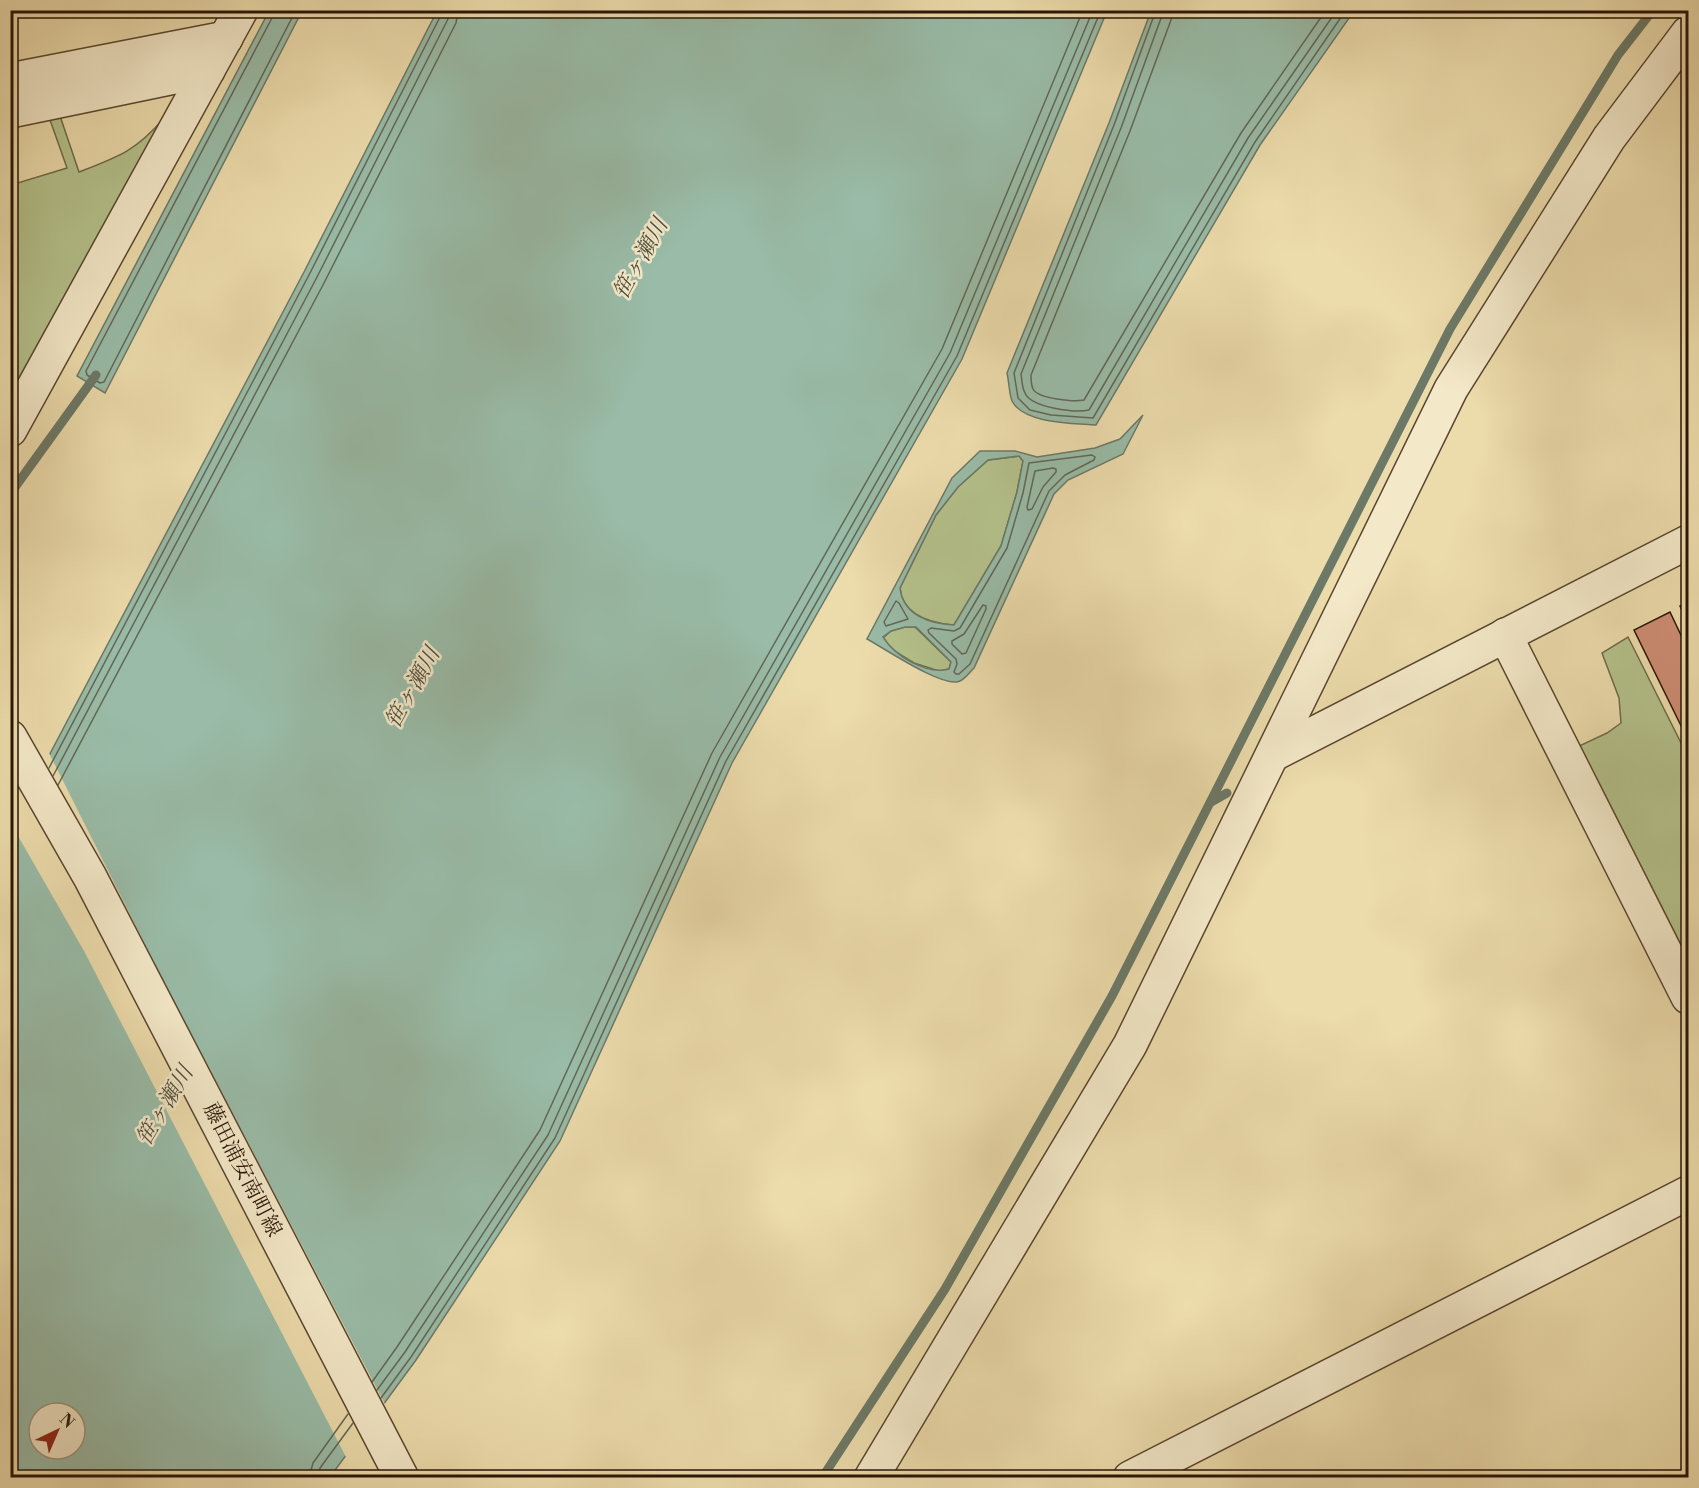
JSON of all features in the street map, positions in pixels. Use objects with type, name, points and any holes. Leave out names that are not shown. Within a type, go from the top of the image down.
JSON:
[{"type":"street","points":[[10,430],[234,24]]},
{"type":"street","points":[[10,80],[234,24]]},
{"type":"street","points":[[871,1478],[1130,1045],[1452,389],[1609,138],[1689,33]]},
{"type":"street","points":[[10,111],[208,70]]},
{"type":"street","points":[[1274,754],[1510,646],[1689,542]]},
{"type":"street","points":[[1510,646],[1689,997]]},
{"type":"street","name":"藤田浦安南町線","points":[[10,737],[90,878],[402,1478]]},
{"type":"street","points":[[1130,1478],[1689,1193]]},
{"type":"green space","points":[[58,110],[79,172],[126,152],[164,118],[11,412],[11,185],[67,168],[49,117],[11,128],[11,120]]},
{"type":"green space","points":[[1019,456],[1023,461],[1017,492],[1001,546],[954,625],[928,620],[912,611],[902,598],[900,588],[936,515],[958,487],[988,460]]},
{"type":"green space","points":[[915,627],[951,662],[949,669],[939,671],[914,663],[891,649],[883,638],[891,631]]},
{"type":"green space","points":[[1628,637],[1688,757],[1688,973],[1577,747],[1607,733],[1621,723],[1619,698],[1602,653]]},
{"type":"water","points":[[269,11],[302,11],[105,393],[77,376]]},
{"type":"water","name":"笹ヶ瀬川","points":[[437,11],[1107,11],[962,359],[732,763],[560,1141],[416,1360],[330,1477],[11,1478],[11,816],[34,784],[304,272]]},
{"type":"water","points":[[1151,11],[1354,11],[1260,145],[1096,425],[1062,423],[1038,418],[1018,409],[1012,401],[1007,373],[1109,123]]},
{"type":"water","points":[[1143,415],[1123,454],[1068,480],[1054,494],[974,668],[964,679],[952,682],[928,674],[867,639],[952,478],[980,451],[1015,451],[1037,457],[1095,448],[1120,439]],"holes":[[[1019,456],[1023,461],[1017,492],[1001,546],[954,625],[936,623],[912,612],[902,598],[900,588],[936,515],[958,487],[988,460]],[[916,627],[951,662],[949,669],[921,667],[895,651],[883,637],[891,631]]]},
{"type":"pier","points":[[48,751],[160,974],[386,1406],[347,1459],[84,951],[10,822],[10,811],[31,782]]},
{"type":"building","points":[[1688,602],[1688,622],[1680,606]]},
{"type":"building","points":[[1670,612],[1688,650],[1688,740],[1634,630]]},
{"type":"waterway","points":[[822,1478],[945,1289],[1112,996],[1450,329],[1618,55],[1653,10]]},
{"type":"waterway","points":[[10,494],[96,375]]},
{"type":"waterway","points":[[1211,802],[1227,793]]}]
